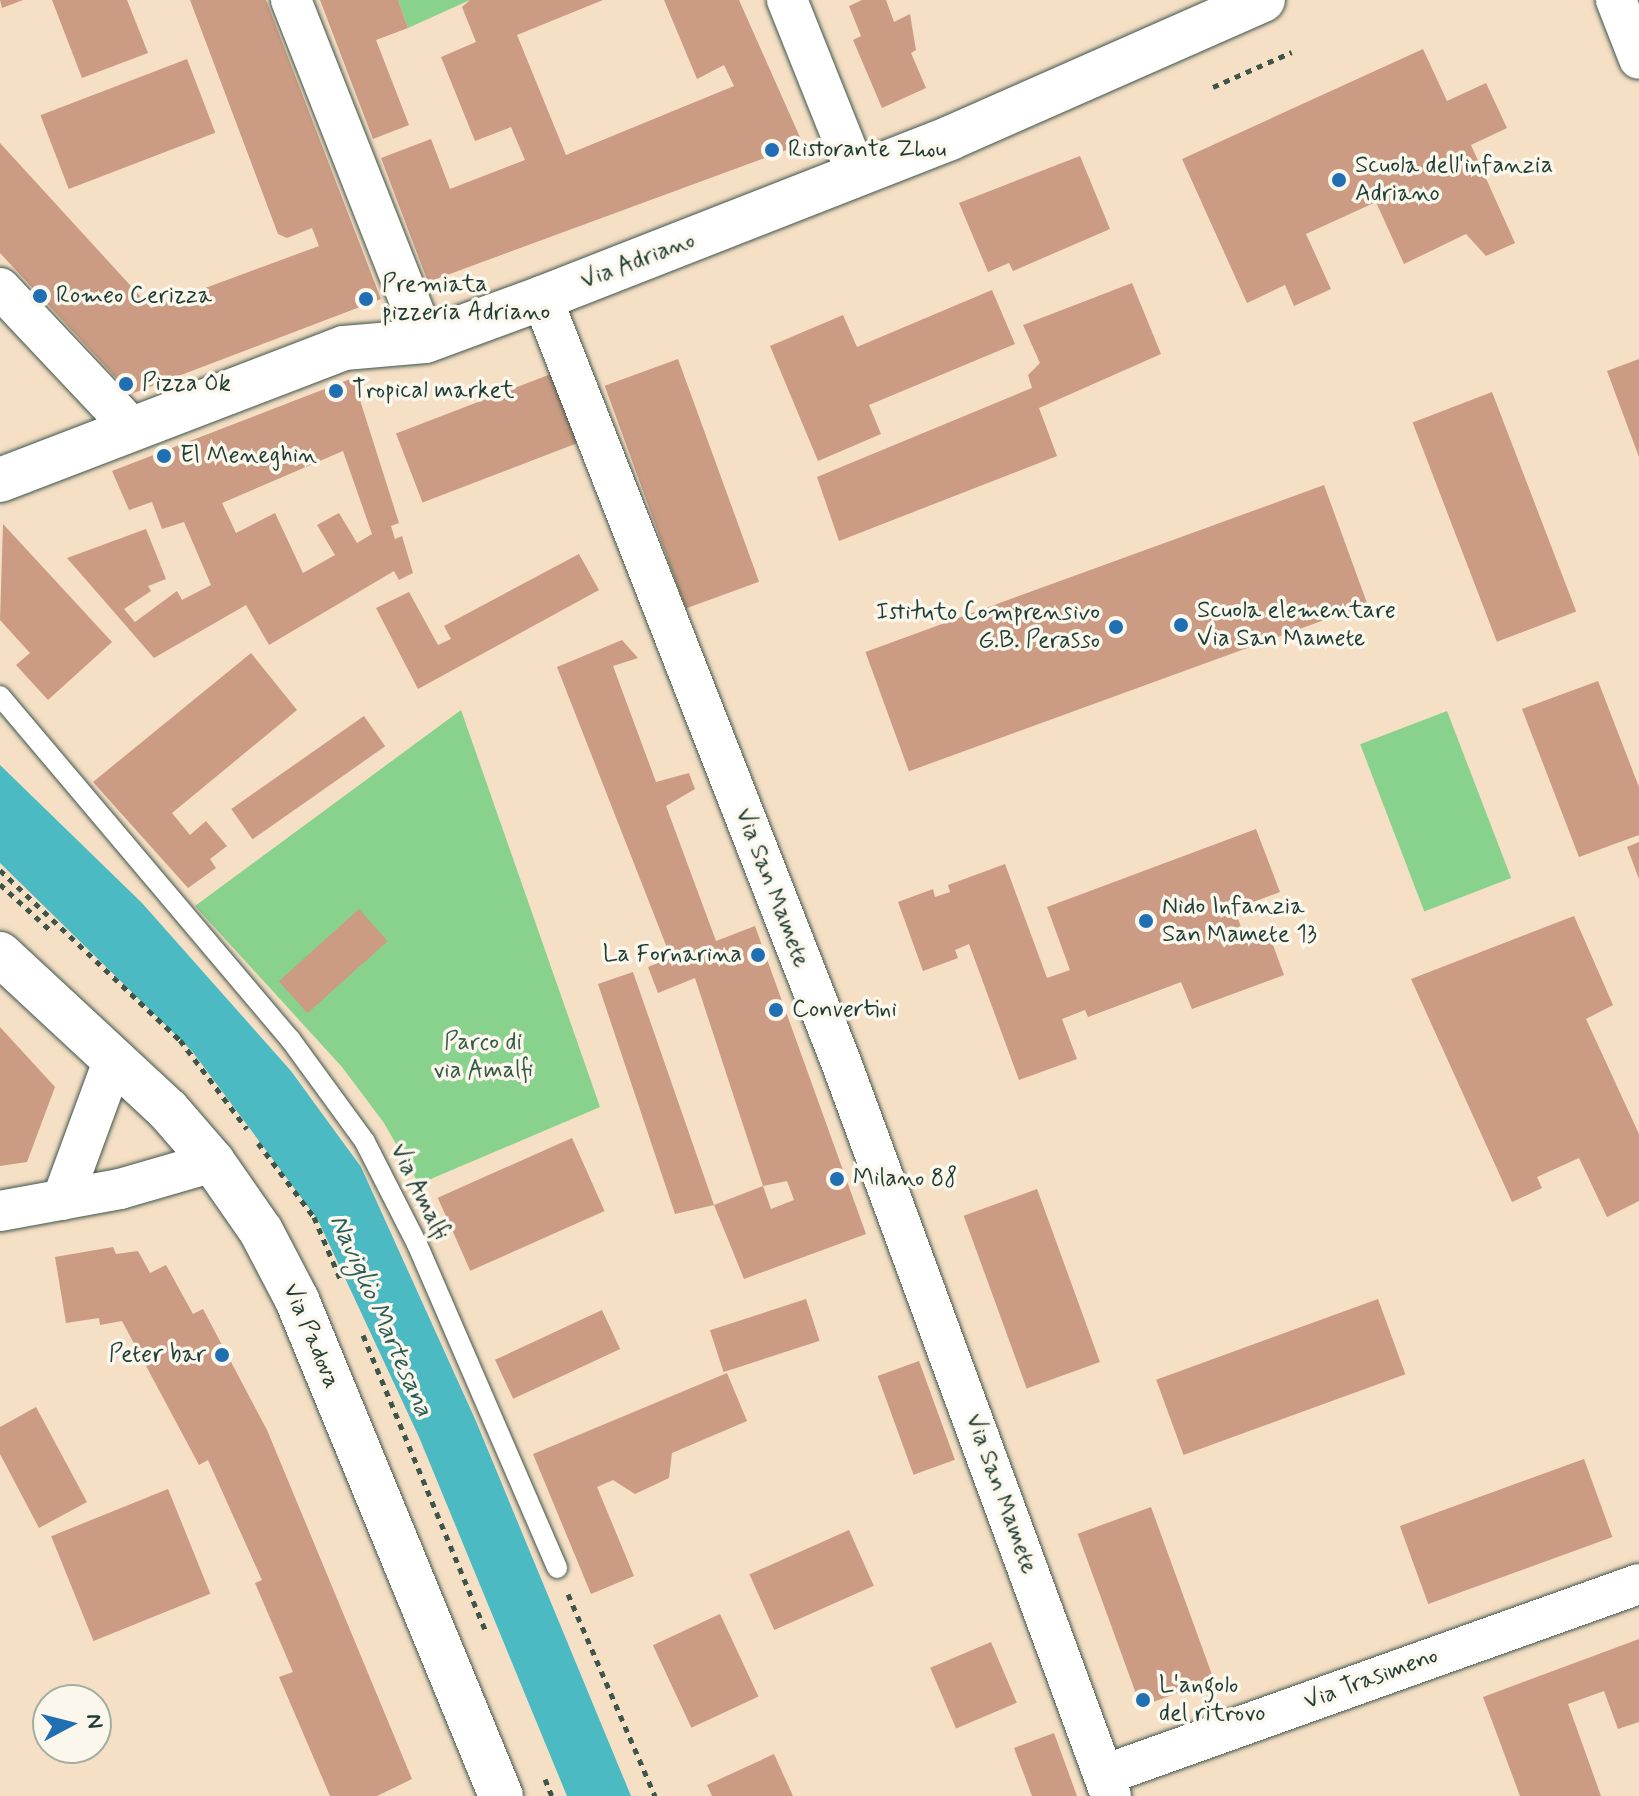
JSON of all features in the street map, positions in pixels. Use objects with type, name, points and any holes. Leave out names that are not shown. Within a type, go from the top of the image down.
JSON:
[{"type":"street","points":[[291,0],[425,341]]},
{"type":"street","points":[[787,0],[857,175]]},
{"type":"street","name":"Via Adriano","points":[[0,480],[344,348],[425,341],[542,298],[857,175],[1263,0]]},
{"type":"street","points":[[1616,0],[1639,59]]},
{"type":"street","points":[[0,288],[132,428]]},
{"type":"street","name":"Via San Mamete","points":[[542,298],[841,1062],[1108,1786]]},
{"type":"street","name":"Via Padova","points":[[0,954],[114,1059],[213,1162],[261,1231],[297,1300],[501,1796]]},
{"type":"street","points":[[62,1200],[114,1059]]},
{"type":"street","points":[[0,1211],[62,1200],[213,1162]]},
{"type":"street","name":"Via Trasimeno","points":[[1108,1786],[1639,1584]]},
{"type":"lane","name":"Via Amalfi","points":[[0,696],[290,1039],[365,1142],[417,1244],[557,1568]]},
{"type":"path","points":[[1213,87],[1292,52]]},
{"type":"path","points":[[0,884],[49,929]]},
{"type":"path","points":[[557,1568],[655,1796]]},
{"type":"green space","points":[[398,0],[470,0],[408,28]]},
{"type":"green space","name":"Parco di via Amalfi","points":[[461,710],[600,1107],[419,1184],[384,1123],[342,1067],[195,906]]},
{"type":"green space","points":[[1447,711],[1511,878],[1424,911],[1360,744]]},
{"type":"water","name":"Naviglio Martesana","points":[[0,765],[142,903],[291,1071],[361,1167],[475,1419],[631,1796],[567,1796],[419,1437],[318,1220],[192,1051],[0,863]]},
{"type":"building","points":[[0,0],[23,0],[2,8]]},
{"type":"building","points":[[52,0],[127,0],[148,53],[82,78]]},
{"type":"building","points":[[190,0],[266,0],[381,299],[131,394],[0,253],[0,143],[151,308],[319,246],[312,228],[287,238],[278,234]]},
{"type":"building","points":[[320,0],[398,0],[408,28],[376,40],[409,125],[373,139]]},
{"type":"building","points":[[470,0],[603,0],[517,35],[566,155],[734,86],[724,65],[697,79],[664,0],[739,0],[803,144],[428,282],[381,158],[431,139],[450,189],[525,160],[511,127],[475,141],[441,57],[476,42],[462,7]]},
{"type":"building","points":[[862,0],[886,0],[894,22],[910,14],[916,50],[911,53],[926,88],[882,108],[853,40],[861,36],[849,6]]},
{"type":"building","name":"Scuola dell'infanzia Adriano","points":[[1423,49],[1447,101],[1486,83],[1507,128],[1471,145],[1515,243],[1486,256],[1466,234],[1404,264],[1376,202],[1306,234],[1331,289],[1294,306],[1285,285],[1247,303],[1182,159]]},
{"type":"building","points":[[187,59],[215,133],[69,189],[40,115]]},
{"type":"building","points":[[1080,156],[1110,229],[1013,271],[1009,263],[988,272],[959,203]]},
{"type":"building","points":[[1132,283],[1161,354],[1039,408],[1057,456],[839,541],[817,477],[1032,388],[1028,375],[1040,363],[1023,325]]},
{"type":"building","points":[[992,290],[1015,344],[869,405],[881,434],[818,461],[770,346],[843,315],[857,347]]},
{"type":"building","points":[[678,359],[759,582],[686,608],[605,386]]},
{"type":"building","points":[[1639,359],[1639,457],[1607,371]]},
{"type":"building","points":[[551,374],[578,443],[423,503],[396,433]]},
{"type":"building","points":[[353,378],[399,523],[391,526],[395,539],[402,536],[413,573],[399,580],[394,571],[269,645],[246,605],[154,658],[67,558],[146,529],[166,579],[148,586],[151,591],[124,609],[135,622],[177,591],[182,600],[211,585],[184,522],[162,529],[152,502],[129,510],[112,471]],"holes":[[[343,451],[372,534],[357,543],[339,513],[317,525],[335,555],[303,573],[275,513],[236,533],[222,503]]]},
{"type":"building","points":[[1492,392],[1576,611],[1497,642],[1413,422]]},
{"type":"building","name":"Istituto Comprensivo G.B. Perasso","points":[[1324,485],[1367,604],[909,771],[865,652]]},
{"type":"building","points":[[3,524],[112,642],[48,700],[16,665],[30,653],[0,620]]},
{"type":"building","points":[[579,554],[599,590],[418,689],[376,608],[409,592],[438,645],[451,639],[444,626]]},
{"type":"building","points":[[622,640],[638,658],[613,666],[656,782],[689,773],[695,789],[666,806],[716,941],[755,926],[866,1234],[744,1279],[714,1205],[763,1186],[695,978],[658,993],[648,967],[671,958],[557,667]],"holes":[[[787,1181],[794,1200],[771,1209],[763,1186]]]},
{"type":"building","points":[[251,653],[297,710],[172,813],[190,835],[206,821],[227,846],[210,859],[216,868],[188,888],[93,782]]},
{"type":"building","points":[[1598,681],[1639,787],[1639,835],[1579,857],[1522,709]]},
{"type":"building","points":[[364,716],[385,746],[253,839],[231,809]]},
{"type":"building","name":"Nido Infanzia San Mamete 13","points":[[1256,829],[1280,892],[1234,909],[1247,942],[1269,934],[1284,975],[1192,1009],[1181,982],[1088,1017],[1085,1010],[1062,1019],[1077,1059],[1019,1080],[969,944],[955,950],[958,958],[923,971],[898,902],[933,889],[935,897],[950,892],[948,885],[1005,864],[1047,978],[1070,970],[1047,907]]},
{"type":"building","points":[[1639,842],[1639,879],[1627,847]]},
{"type":"building","points":[[359,909],[388,941],[308,1013],[279,981]]},
{"type":"building","points":[[1574,916],[1613,1005],[1586,1019],[1639,1134],[1639,1201],[1607,1217],[1579,1158],[1537,1177],[1542,1188],[1512,1202],[1411,979]]},
{"type":"building","points":[[633,972],[714,1205],[675,1214],[598,984]]},
{"type":"building","points":[[0,1027],[55,1087],[27,1162],[0,1166]]},
{"type":"building","points":[[572,1138],[605,1211],[470,1271],[438,1198]]},
{"type":"building","points":[[1037,1189],[1100,1362],[1027,1389],[964,1216]]},
{"type":"building","points":[[113,1247],[116,1254],[138,1251],[150,1273],[166,1265],[193,1314],[203,1309],[267,1430],[412,1779],[377,1796],[330,1796],[279,1677],[293,1672],[255,1583],[262,1580],[208,1460],[199,1465],[122,1321],[100,1325],[99,1318],[66,1323],[55,1257]]},
{"type":"building","points":[[806,1299],[820,1341],[724,1372],[710,1330]]},
{"type":"building","points":[[1378,1299],[1405,1374],[1184,1455],[1156,1380]]},
{"type":"building","points":[[602,1310],[620,1349],[513,1399],[495,1360]]},
{"type":"building","points":[[919,1361],[955,1460],[914,1475],[878,1376]]},
{"type":"building","points":[[727,1373],[747,1421],[672,1453],[669,1478],[635,1494],[613,1480],[597,1487],[634,1576],[591,1594],[533,1454]]},
{"type":"building","points":[[36,1407],[87,1502],[39,1528],[0,1454],[0,1427]]},
{"type":"building","points":[[1584,1459],[1612,1537],[1428,1604],[1400,1526]]},
{"type":"building","points":[[168,1489],[210,1594],[94,1641],[51,1536]]},
{"type":"building","points":[[1151,1507],[1214,1680],[1141,1707],[1078,1534]]},
{"type":"building","points":[[849,1530],[874,1586],[774,1630],[749,1574]]},
{"type":"building","points":[[720,1614],[758,1696],[691,1728],[653,1645]]},
{"type":"building","points":[[1639,1639],[1639,1722],[1618,1729],[1604,1691],[1568,1704],[1601,1796],[1520,1796],[1483,1697]]},
{"type":"building","points":[[991,1642],[1017,1703],[956,1729],[930,1668]]},
{"type":"building","points":[[1054,1733],[1077,1796],[1032,1796],[1014,1748]]},
{"type":"building","points":[[774,1754],[793,1796],[712,1796],[707,1785]]},
{"type":"place","name":"Ristorante Zhou","points":[[772,150]]},
{"type":"place","name":"Scuola dell'infanzia Adriano","points":[[1339,180]]},
{"type":"place","name":"Romeo Cerizza","points":[[40,296]]},
{"type":"place","name":"Premiata pizzeria Adriano","points":[[366,299]]},
{"type":"place","name":"Pizza Ok","points":[[126,384]]},
{"type":"place","name":"Tropical market","points":[[336,391]]},
{"type":"place","name":"El Meneghin","points":[[164,456]]},
{"type":"place","name":"Scuola elementare Via San Mamete","points":[[1181,625]]},
{"type":"place","name":"Istituto Comprensivo G.B. Perasso","points":[[1116,627]]},
{"type":"place","name":"Nido Infanzia San Mamete 13","points":[[1146,921]]},
{"type":"place","name":"La Fornarina","points":[[758,955]]},
{"type":"place","name":"Convertini","points":[[776,1010]]},
{"type":"place","name":"Milano 88","points":[[837,1179]]},
{"type":"place","name":"Peter bar","points":[[222,1355]]},
{"type":"place","name":"L'angolo del ritrovo","points":[[1143,1700]]}]
